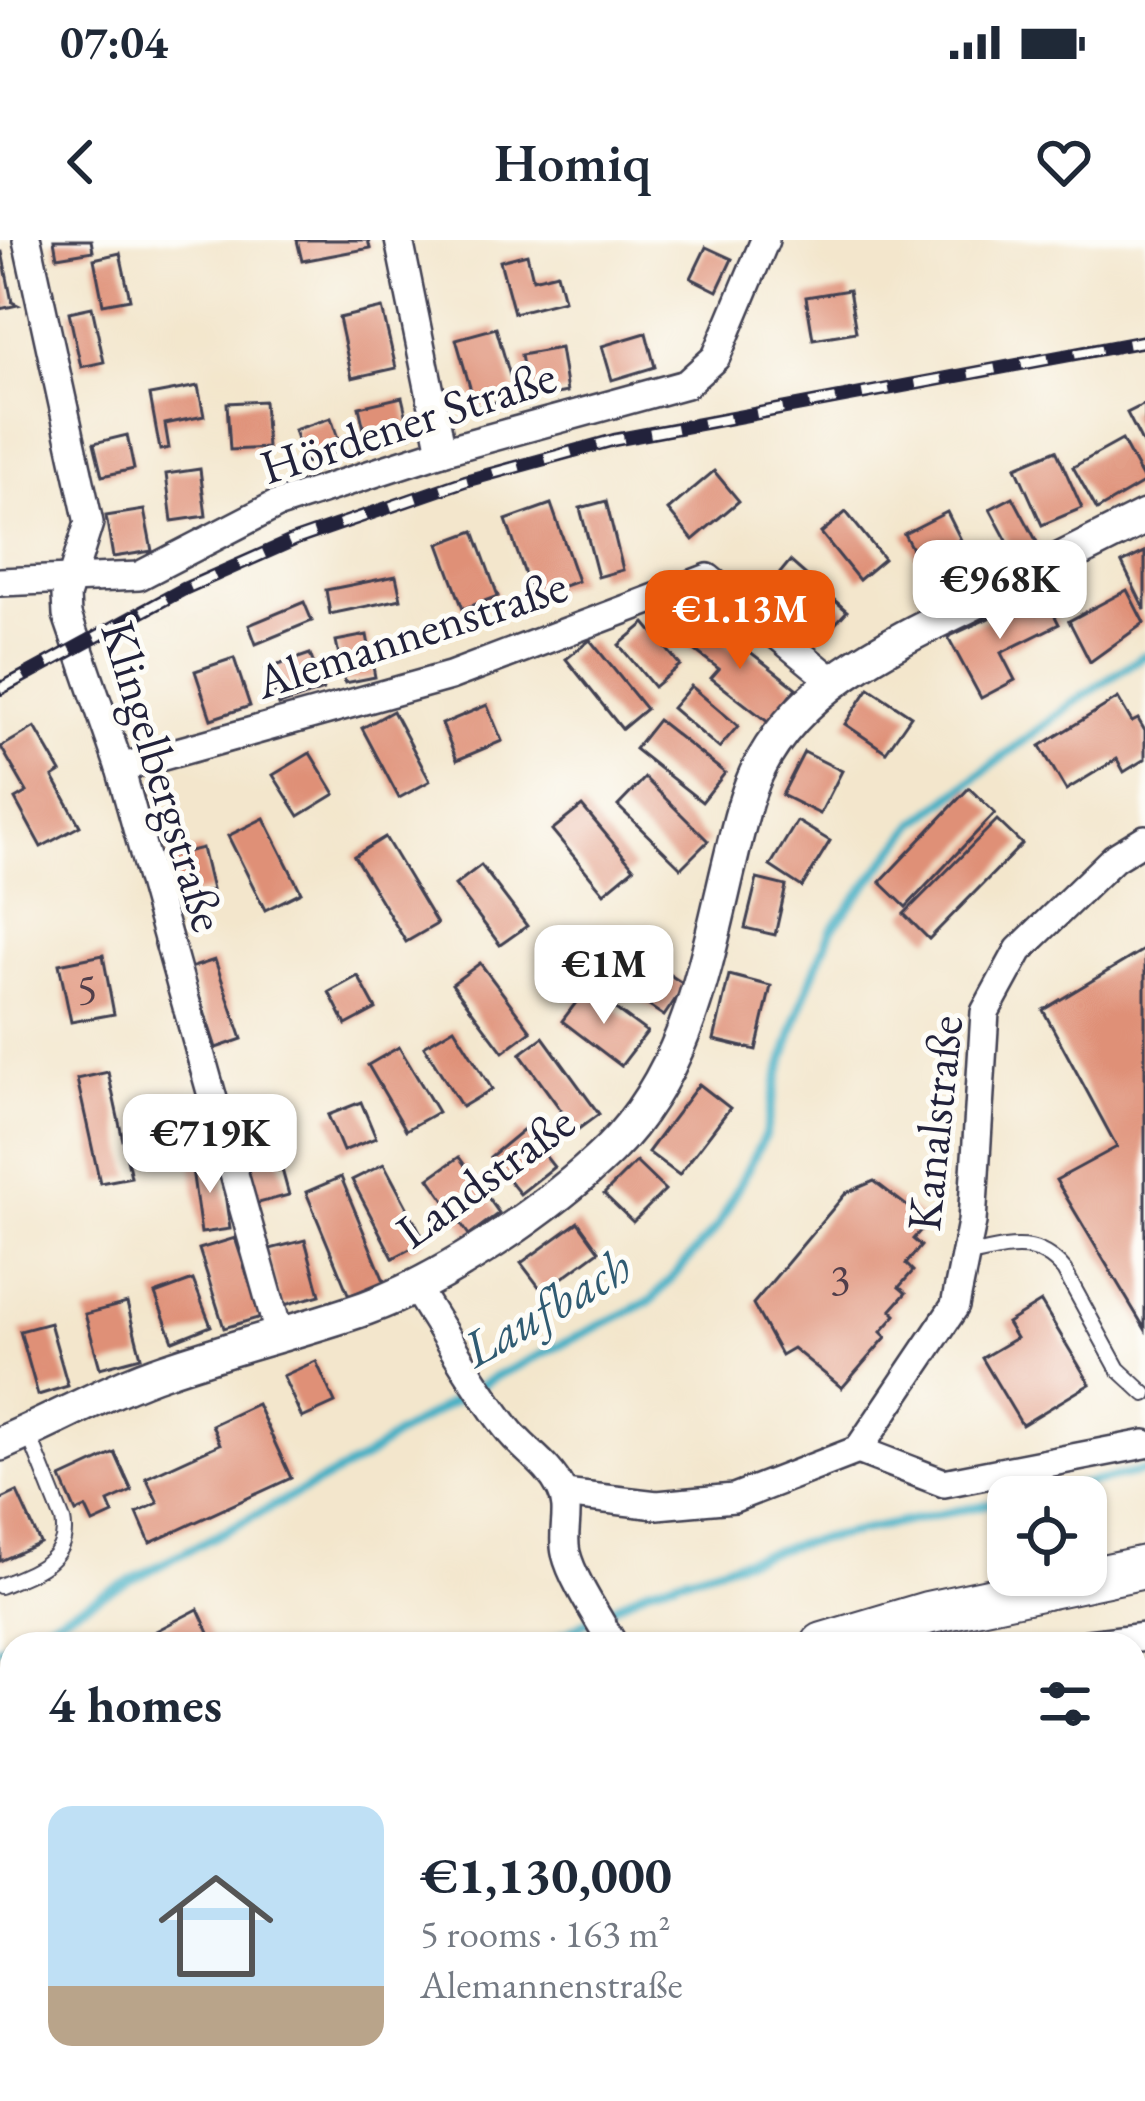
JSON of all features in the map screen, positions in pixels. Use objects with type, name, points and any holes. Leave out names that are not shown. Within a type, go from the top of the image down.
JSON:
[{"type":"main road","points":[[863,1632],[927,1613],[1145,1567]]},
{"type":"street","name":"Klingelbergstraße","points":[[27,240],[89,523],[70,579],[67,615],[120,768],[279,1334]]},
{"type":"street","points":[[399,240],[442,451]]},
{"type":"street","name":"Hördener Straße","points":[[0,581],[140,576],[276,506],[442,451],[686,384],[716,357],[765,240]]},
{"type":"street","name":"Landstraße","points":[[14,1438],[161,1371],[369,1307],[489,1244],[553,1197],[609,1149],[651,1100],[683,1039],[757,773],[788,724],[834,682],[897,641],[1145,518]]},
{"type":"street","name":"Alemannenstraße","points":[[120,768],[450,676],[708,578],[834,682]]},
{"type":"street","name":"Kanalstraße","points":[[858,1450],[955,1306],[972,1222],[985,1012],[1019,950],[1114,858],[1145,839]]},
{"type":"street","points":[[414,1286],[482,1395],[514,1438],[549,1468],[564,1494],[565,1551],[606,1632]]},
{"type":"street","points":[[564,1494],[657,1504],[734,1498],[858,1450],[944,1483],[1145,1444]]},
{"type":"lane","points":[[965,1256],[1025,1247],[1040,1248],[1052,1256],[1118,1369],[1145,1394]]},
{"type":"lane","points":[[0,1586],[43,1567],[66,1535],[63,1520],[14,1438]]},
{"type":"building","points":[[54,240],[91,240],[93,251],[57,257]]},
{"type":"building","points":[[297,240],[368,240],[370,248],[302,261]]},
{"type":"building","points":[[706,247],[732,259],[717,291],[691,278]]},
{"type":"building","points":[[0,252],[12,302],[18,305],[0,309]]},
{"type":"building","points":[[120,253],[130,299],[103,304],[94,259]]},
{"type":"building","points":[[527,254],[533,279],[557,273],[564,300],[514,313],[500,261]]},
{"type":"building","points":[[849,290],[856,332],[813,339],[806,297]]},
{"type":"building","points":[[92,307],[104,362],[81,367],[69,312]]},
{"type":"building","points":[[382,308],[396,368],[352,378],[339,318]]},
{"type":"building","points":[[496,328],[516,396],[476,408],[456,339]]},
{"type":"building","points":[[646,333],[655,367],[612,380],[602,346]]},
{"type":"building","points":[[560,348],[567,392],[529,399],[521,355]]},
{"type":"building","points":[[198,386],[204,416],[165,424],[169,448],[160,450],[150,395]]},
{"type":"building","points":[[402,397],[411,436],[368,446],[359,407]]},
{"type":"building","points":[[264,401],[267,448],[230,450],[227,403]]},
{"type":"building","points":[[1145,404],[1145,448],[1127,413]]},
{"type":"building","points":[[331,418],[342,450],[305,463],[294,430]]},
{"type":"building","points":[[127,435],[134,469],[102,476],[94,443]]},
{"type":"building","points":[[1122,440],[1145,482],[1097,510],[1073,467]]},
{"type":"building","points":[[1056,450],[1082,508],[1042,525],[1016,467]]},
{"type":"building","points":[[200,469],[206,516],[172,521],[166,474]]},
{"type":"building","points":[[714,471],[739,501],[693,540],[668,510]]},
{"type":"building","points":[[1013,497],[1037,542],[1014,554],[990,509]]},
{"type":"building","points":[[606,501],[623,570],[598,577],[580,508]]},
{"type":"building","points":[[551,504],[578,581],[533,597],[506,520]]},
{"type":"building","points":[[144,510],[152,551],[113,557],[106,516]]},
{"type":"building","points":[[846,512],[884,559],[859,580],[821,533]]},
{"type":"building","points":[[947,512],[974,566],[932,587],[904,534]]},
{"type":"building","points":[[474,531],[498,596],[463,609],[439,544]]},
{"type":"building","points":[[1145,552],[1145,610],[1122,563]]},
{"type":"building","points":[[790,561],[847,611],[827,633],[771,584]]},
{"type":"building","points":[[396,576],[401,599],[330,614],[326,590]]},
{"type":"building","points":[[1127,590],[1144,623],[1090,662],[1069,621]]},
{"type":"building","points":[[1043,593],[1059,624],[1001,653],[1015,680],[981,698],[948,637]]},
{"type":"building","points":[[304,602],[312,621],[256,644],[249,625]]},
{"type":"building","points":[[695,618],[734,649],[739,643],[796,688],[769,723],[711,678],[719,669],[679,638]]},
{"type":"building","points":[[645,623],[680,665],[654,687],[619,645]]},
{"type":"building","points":[[367,635],[375,677],[345,683],[336,641]]},
{"type":"building","points":[[590,640],[646,709],[622,729],[566,659]]},
{"type":"building","points":[[310,654],[323,690],[279,705],[266,669]]},
{"type":"building","points":[[234,658],[250,706],[211,719],[195,671]]},
{"type":"building","points":[[691,686],[738,726],[719,748],[672,708]]},
{"type":"building","points":[[869,688],[911,716],[886,752],[845,724]]},
{"type":"building","points":[[1118,698],[1132,722],[1138,719],[1145,731],[1145,759],[1124,772],[1117,759],[1066,790],[1040,746]]},
{"type":"building","points":[[487,705],[502,741],[457,760],[442,724]]},
{"type":"building","points":[[393,711],[430,781],[399,798],[362,728]]},
{"type":"building","points":[[658,720],[725,773],[702,802],[635,749]]},
{"type":"building","points":[[35,727],[61,772],[53,777],[80,826],[41,847],[15,799],[27,792],[1,747]]},
{"type":"building","points":[[804,752],[842,771],[820,814],[782,795]]},
{"type":"building","points":[[310,753],[335,794],[299,816],[273,775]]},
{"type":"building","points":[[645,778],[708,841],[681,868],[618,806]]},
{"type":"building","points":[[969,788],[995,813],[906,907],[880,882]]},
{"type":"building","points":[[582,806],[634,868],[604,893],[552,830]]},
{"type":"building","points":[[264,818],[301,892],[265,910],[228,836]]},
{"type":"building","points":[[997,820],[1022,844],[929,939],[904,914]]},
{"type":"building","points":[[797,821],[830,841],[802,887],[770,866]]},
{"type":"building","points":[[385,837],[437,924],[406,942],[354,856]]},
{"type":"building","points":[[202,848],[212,890],[167,901],[157,859]]},
{"type":"building","points":[[481,865],[527,926],[500,945],[455,885]]},
{"type":"building","points":[[757,879],[786,886],[775,935],[745,928]]},
{"type":"building","points":[[613,937],[685,985],[664,1016],[592,968]]},
{"type":"building","points":[[1145,949],[1145,1329],[1056,1180],[1117,1147],[1043,1010]]},
{"type":"building","points":[[103,955],[114,1014],[71,1022],[59,964]]},
{"type":"building","points":[[215,960],[242,1039],[216,1048],[190,968]]},
{"type":"building","points":[[480,963],[531,1031],[503,1052],[452,984]]},
{"type":"building","points":[[729,975],[771,986],[756,1050],[714,1040]]},
{"type":"building","points":[[358,976],[376,1009],[346,1025],[329,992]]},
{"type":"building","points":[[587,988],[647,1032],[621,1066],[562,1021]]},
{"type":"building","points":[[454,1028],[492,1089],[462,1107],[424,1046]]},
{"type":"building","points":[[543,1037],[599,1114],[576,1131],[520,1054]]},
{"type":"building","points":[[399,1047],[438,1112],[406,1130],[368,1065]]},
{"type":"building","points":[[108,1072],[131,1177],[100,1183],[77,1079]]},
{"type":"building","points":[[699,1084],[730,1108],[679,1175],[648,1152]]},
{"type":"building","points":[[361,1102],[376,1138],[343,1151],[328,1115]]},
{"type":"building","points":[[524,1129],[554,1167],[520,1194],[490,1157]]},
{"type":"building","points":[[275,1144],[289,1195],[255,1204],[241,1153]]},
{"type":"building","points":[[459,1157],[499,1213],[469,1235],[429,1178]]},
{"type":"building","points":[[220,1158],[230,1229],[201,1233],[191,1162]]},
{"type":"building","points":[[636,1162],[665,1190],[633,1222],[604,1194]]},
{"type":"building","points":[[384,1164],[425,1241],[393,1258],[352,1180]]},
{"type":"building","points":[[341,1177],[384,1281],[349,1296],[306,1192]]},
{"type":"building","points":[[874,1181],[928,1222],[913,1239],[921,1246],[906,1264],[913,1271],[899,1287],[906,1293],[881,1332],[886,1337],[842,1388],[793,1348],[781,1355],[753,1304],[846,1193]]},
{"type":"building","points":[[578,1222],[599,1251],[543,1292],[521,1263]]},
{"type":"building","points":[[235,1238],[261,1317],[224,1328],[199,1249]]},
{"type":"building","points":[[305,1240],[320,1295],[281,1306],[266,1250]]},
{"type":"building","points":[[193,1280],[211,1326],[173,1341],[155,1294]]},
{"type":"building","points":[[1041,1302],[1090,1384],[1022,1425],[982,1358],[1016,1338],[1007,1323]]},
{"type":"building","points":[[127,1303],[141,1357],[100,1368],[85,1314]]},
{"type":"building","points":[[50,1323],[68,1386],[38,1395],[20,1331]]},
{"type":"building","points":[[316,1361],[335,1403],[302,1418],[283,1376]]},
{"type":"building","points":[[257,1404],[291,1478],[150,1543],[137,1513],[158,1503],[146,1478],[220,1444],[212,1425]]},
{"type":"building","points":[[115,1453],[132,1491],[108,1502],[113,1514],[93,1523],[86,1508],[76,1512],[61,1478]]},
{"type":"building","points":[[17,1492],[40,1543],[0,1561],[0,1500]]},
{"type":"building","points":[[198,1609],[209,1632],[154,1632]]},
{"type":"waterway","name":"Laufbach","points":[[31,1632],[364,1459],[495,1377],[652,1300],[718,1226],[765,1135],[803,1000],[831,930],[916,823],[1073,703],[1145,655]]},
{"type":"waterway","points":[[1107,1479],[1145,1471]]},
{"type":"waterway","points":[[568,1632],[648,1588],[798,1544],[987,1504]]},
{"type":"railway","points":[[0,689],[184,589],[294,540],[465,481],[614,440],[1145,341]]}]
